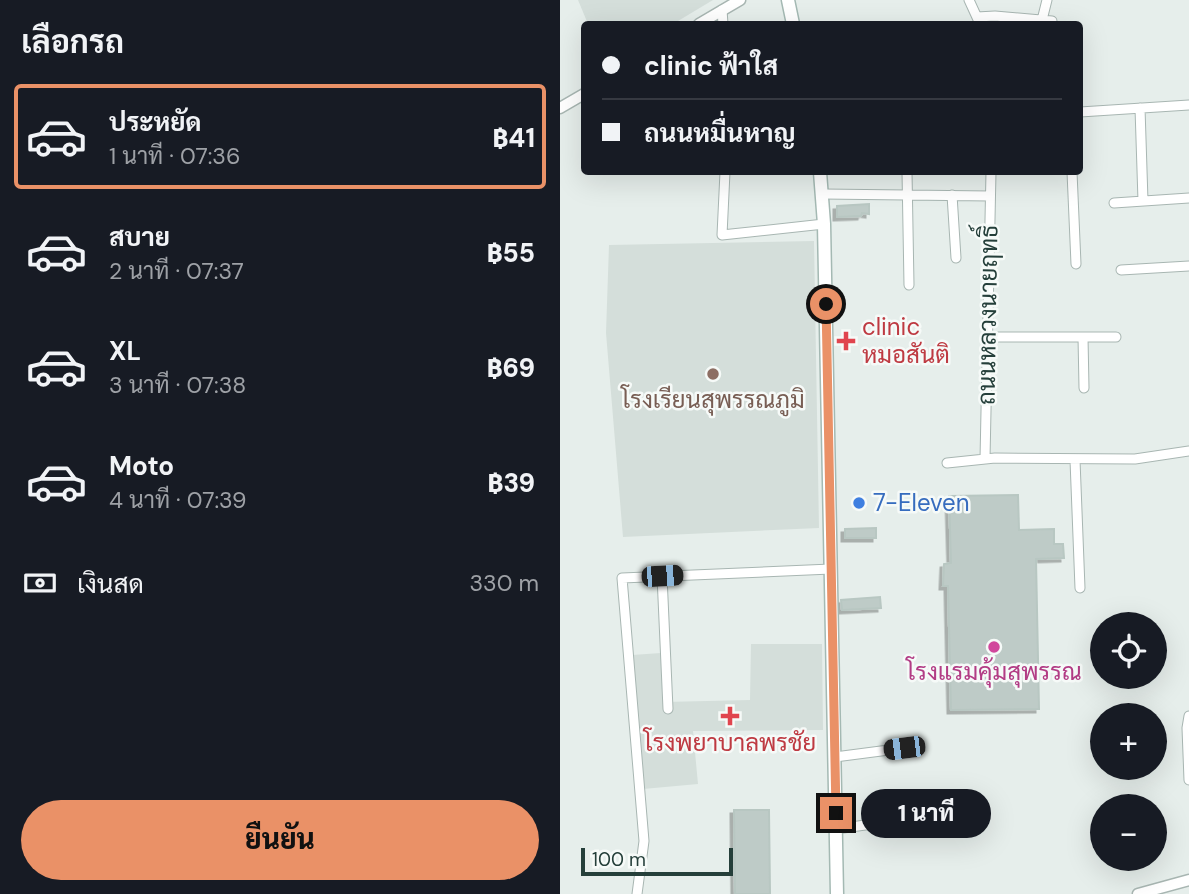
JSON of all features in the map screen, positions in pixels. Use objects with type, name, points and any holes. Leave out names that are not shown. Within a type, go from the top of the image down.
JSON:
[{"type":"main road","points":[[788,0],[792,21]]},
{"type":"main road","points":[[820,175],[824,224],[837,894]]},
{"type":"street","points":[[704,21],[740,0]]},
{"type":"street","points":[[969,0],[978,21],[995,16],[1047,21],[1047,0]]},
{"type":"street","points":[[722,10],[723,21]]},
{"type":"street","points":[[560,108],[581,96]]},
{"type":"street","points":[[1083,113],[1189,105]]},
{"type":"street","points":[[1140,108],[1143,201]]},
{"type":"street","points":[[725,175],[722,235],[824,224]]},
{"type":"street","points":[[907,175],[909,285]]},
{"type":"street","name":"ถนนหลวงนายฤทธิ์","points":[[985,459],[991,175]]},
{"type":"street","points":[[1072,175],[1076,264]]},
{"type":"street","points":[[823,194],[990,196]]},
{"type":"street","points":[[952,195],[956,258]]},
{"type":"street","points":[[1114,203],[1189,198]]},
{"type":"street","points":[[1121,270],[1189,266]]},
{"type":"street","points":[[987,337],[1116,337]]},
{"type":"street","points":[[1083,337],[1084,388]]},
{"type":"street","points":[[947,463],[985,459],[1135,459],[1189,451]]},
{"type":"street","points":[[1075,460],[1080,588]]},
{"type":"street","points":[[637,894],[643,841],[622,578],[831,569]]},
{"type":"street","points":[[662,576],[668,709]]},
{"type":"street","points":[[1189,716],[1186,728],[1189,780]]},
{"type":"street","points":[[835,757],[904,748]]},
{"type":"street","points":[[836,829],[880,823],[980,825]]},
{"type":"street","points":[[1138,894],[1189,880]]},
{"type":"shaded area","points":[[578,0],[713,0],[678,21],[587,21]]},
{"type":"shaded area","name":"โรงเรียนสุพรรณภูมิ","points":[[814,241],[819,528],[623,537],[606,333],[609,245]]},
{"type":"shaded area","name":"โรงพยาบาลพรชัย","points":[[751,644],[822,644],[823,730],[693,731],[698,784],[643,789],[632,655],[661,653],[664,702],[750,700]]},
{"type":"building","points":[[869,204],[869,214],[837,217],[837,206]]},
{"type":"building","name":"โรงแรมคุ้มสุพรรณ","points":[[1018,495],[1019,530],[1054,529],[1054,544],[1063,544],[1064,558],[1036,559],[1039,709],[951,710],[948,586],[943,586],[944,564],[951,563],[949,496]]},
{"type":"building","points":[[876,528],[876,538],[845,538],[845,529]]},
{"type":"building","points":[[880,597],[881,608],[842,610],[841,600]]},
{"type":"building","points":[[734,810],[769,810],[770,894],[735,894]]},
{"type":"place","name":"clinic หมอสันติ","points":[[846,341]]},
{"type":"place","name":"โรงเรียนสุพรรณภูมิ","points":[[713,374]]},
{"type":"place","name":"7-Eleven","points":[[859,503]]},
{"type":"place","name":"โรงแรมคุ้มสุพรรณ","points":[[994,647]]},
{"type":"place","name":"โรงพยาบาลพรชัย","points":[[730,716]]},
{"type":"route","points":[[826,304],[836,813]]}]
